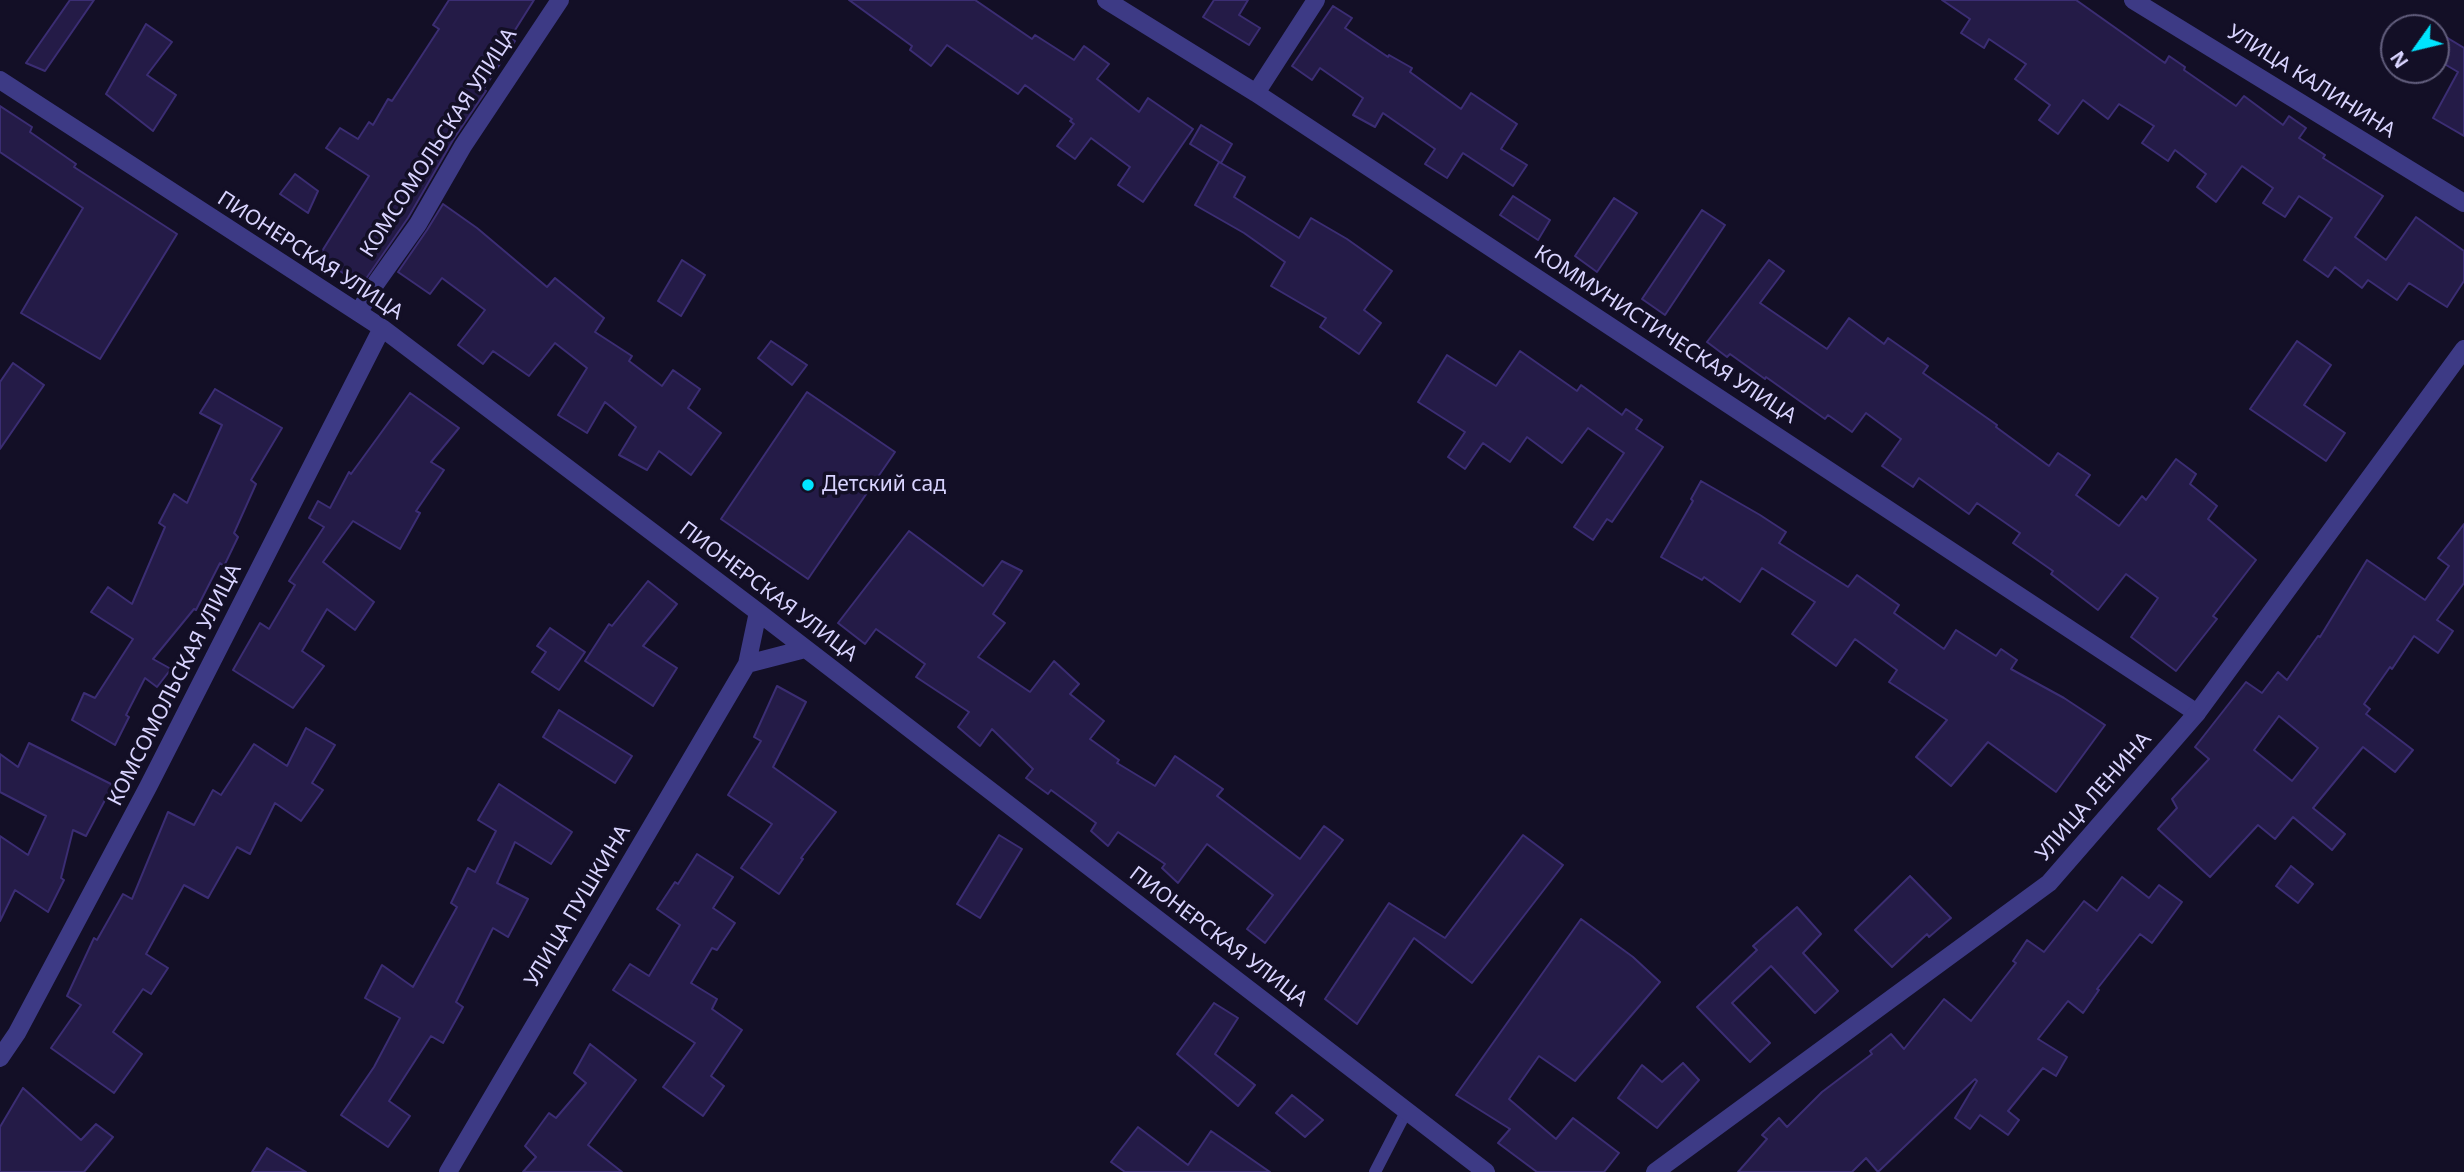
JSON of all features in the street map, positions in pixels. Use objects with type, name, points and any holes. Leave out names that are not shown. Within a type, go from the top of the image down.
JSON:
[{"type":"street","name":"КОМСОМОЛЬСКАЯ УЛИЦА","points":[[359,312],[418,224],[463,146],[560,0]]},
{"type":"street","name":"КОММУНИСТИЧЕСКАЯ УЛИЦА","points":[[1106,0],[1256,93],[2197,713]]},
{"type":"street","points":[[1256,93],[1316,0]]},
{"type":"street","name":"УЛИЦА КАЛИНИНА","points":[[2133,0],[2464,203]]},
{"type":"street","name":"ПИОНЕРСКАЯ УЛИЦА","points":[[0,80],[382,328],[758,612],[1486,1172]]},
{"type":"street","name":"КОМСОМОЛЬСКАЯ УЛИЦА","points":[[0,1059],[17,1033],[154,775],[382,328]]},
{"type":"street","name":"УЛИЦА ЛЕНИНА","points":[[1655,1172],[2049,883],[2197,713],[2464,349]]},
{"type":"street","name":"УЛИЦА ПУШКИНА","points":[[448,1172],[747,664],[758,612]]},
{"type":"street","points":[[747,664],[805,649]]},
{"type":"lane","points":[[1375,1172],[1407,1110]]},
{"type":"building","points":[[70,0],[94,0],[45,71],[26,63]]},
{"type":"building","points":[[449,0],[534,0],[510,38],[515,41],[483,90],[486,91],[453,140],[408,218],[361,286],[319,256],[369,176],[326,148],[340,128],[358,139],[369,122],[373,125],[388,99],[392,101],[439,29],[433,25]]},
{"type":"building","points":[[849,0],[975,0],[1032,39],[1035,35],[1074,60],[1084,46],[1109,64],[1097,79],[1139,112],[1148,98],[1193,129],[1143,202],[1118,185],[1130,167],[1091,138],[1075,159],[1057,146],[1074,124],[1070,121],[1072,119],[1025,85],[1018,94],[947,45],[931,66],[910,50],[912,46]]},
{"type":"building","points":[[1214,0],[1248,0],[1239,15],[1260,28],[1249,45],[1203,17]]},
{"type":"building","points":[[1942,0],[2076,0],[2165,63],[2169,56],[2185,67],[2184,70],[2236,106],[2244,96],[2283,125],[2289,116],[2306,128],[2299,138],[2325,155],[2323,158],[2383,196],[2355,237],[2386,260],[2416,217],[2464,251],[2464,281],[2447,307],[2409,283],[2397,300],[2368,280],[2362,288],[2335,267],[2328,277],[2304,260],[2332,218],[2299,196],[2285,217],[2263,203],[2273,188],[2242,166],[2216,202],[2197,187],[2206,174],[2175,150],[2168,161],[2142,143],[2154,126],[2119,104],[2108,119],[2083,100],[2058,134],[2039,120],[2050,105],[2015,79],[2026,64],[1989,39],[1984,48],[1961,33],[1970,19]]},
{"type":"building","points":[[1333,6],[1352,18],[1345,28],[1388,57],[1389,55],[1412,68],[1410,72],[1461,109],[1471,93],[1517,124],[1501,149],[1527,165],[1513,186],[1463,153],[1447,178],[1425,164],[1435,149],[1383,113],[1375,127],[1353,115],[1363,98],[1320,68],[1312,80],[1292,66]]},
{"type":"building","points":[[146,24],[172,42],[147,75],[176,95],[153,131],[106,94]]},
{"type":"building","points":[[2450,40],[2464,48],[2464,136],[2433,118],[2458,72],[2450,67]]},
{"type":"building","points":[[0,106],[32,127],[30,132],[76,164],[74,167],[177,234],[100,359],[21,313],[83,208],[0,152]]},
{"type":"building","points":[[1201,125],[1232,144],[1221,163],[1190,144]]},
{"type":"building","points":[[1219,162],[1245,177],[1234,197],[1299,238],[1311,218],[1347,239],[1392,271],[1364,310],[1381,323],[1359,354],[1320,327],[1326,318],[1271,286],[1285,262],[1244,233],[1195,205]]},
{"type":"building","points":[[295,174],[318,191],[308,213],[280,194]]},
{"type":"building","points":[[1513,196],[1550,220],[1538,240],[1500,215]]},
{"type":"building","points":[[1614,198],[1637,213],[1597,272],[1575,256]]},
{"type":"building","points":[[443,204],[477,228],[547,287],[555,278],[604,318],[595,332],[632,356],[629,361],[662,386],[673,370],[700,389],[688,408],[721,433],[691,475],[659,451],[647,470],[619,455],[636,427],[605,402],[587,433],[558,415],[587,368],[555,343],[529,376],[493,351],[483,364],[458,345],[485,310],[442,278],[430,294],[398,272]]},
{"type":"building","points":[[1702,210],[1725,225],[1665,315],[1642,299]]},
{"type":"building","points":[[682,260],[705,275],[681,316],[658,301]]},
{"type":"building","points":[[1769,260],[1784,271],[1760,303],[1827,349],[1849,318],[1884,344],[1888,338],[1928,366],[1923,373],[1997,425],[1996,427],[2049,466],[2058,453],[2090,475],[2076,495],[2119,526],[2142,496],[2146,500],[2176,459],[2196,474],[2190,484],[2217,506],[2208,519],[2256,560],[2213,616],[2217,619],[2176,671],[2131,637],[2158,598],[2126,574],[2098,610],[2051,574],[2053,571],[2013,543],[2020,533],[1977,503],[1969,514],[1919,478],[1913,487],[1882,466],[1901,439],[1866,413],[1852,432],[1828,415],[1825,419],[1766,377],[1765,379],[1730,354],[1727,357],[1707,342]]},
{"type":"building","points":[[771,341],[807,365],[792,385],[758,358]]},
{"type":"building","points":[[2297,341],[2331,365],[2304,405],[2345,433],[2326,461],[2250,409]]},
{"type":"building","points":[[1520,351],[1577,391],[1581,385],[1622,415],[1626,409],[1642,420],[1636,429],[1663,447],[1612,522],[1607,519],[1593,540],[1574,527],[1624,453],[1588,428],[1562,463],[1527,437],[1510,462],[1483,443],[1465,469],[1448,457],[1465,432],[1418,402],[1447,355],[1496,386]]},
{"type":"building","points":[[13,363],[44,385],[0,449],[0,382]]},
{"type":"building","points":[[215,389],[282,428],[251,480],[256,484],[234,533],[238,537],[224,566],[220,563],[196,610],[194,609],[153,659],[171,669],[157,687],[145,678],[126,715],[129,717],[115,745],[72,720],[84,693],[95,698],[133,639],[91,612],[108,587],[132,604],[165,527],[159,523],[174,494],[187,503],[222,425],[200,413]]},
{"type":"building","name":"Детский сад","points":[[807,392],[895,452],[808,579],[721,519]]},
{"type":"building","points":[[410,393],[459,428],[431,462],[444,470],[416,511],[420,513],[400,549],[353,521],[323,562],[374,602],[355,630],[327,609],[302,651],[324,666],[293,708],[233,670],[260,623],[269,629],[295,585],[289,581],[324,527],[309,518],[318,501],[330,508],[349,472],[351,474]]},
{"type":"building","points":[[1701,481],[1786,532],[1779,543],[1848,587],[1857,575],[1899,605],[1894,613],[1944,649],[1956,630],[1996,656],[2001,649],[2017,660],[2011,669],[2064,698],[2105,725],[2056,792],[1988,742],[1951,786],[1916,757],[1947,720],[1889,682],[1897,670],[1855,639],[1836,666],[1792,634],[1815,602],[1762,568],[1740,602],[1704,577],[1702,580],[1661,557],[1693,501],[1691,499]]},
{"type":"building","points":[[2464,524],[2464,583],[2437,620],[2453,631],[2438,653],[2414,636],[2364,704],[2370,709],[2366,714],[2413,750],[2395,772],[2363,747],[2313,808],[2345,834],[2332,850],[2293,817],[2275,839],[2258,825],[2210,877],[2158,829],[2177,808],[2172,799],[2209,759],[2195,747],[2246,682],[2262,693],[2278,672],[2287,680],[2318,636],[2320,637],[2367,560],[2425,600],[2449,566],[2438,558]],"holes":[[[2279,716],[2318,748],[2292,781],[2254,750]]]},
{"type":"building","points":[[909,531],[983,586],[1002,561],[1022,571],[993,614],[1005,623],[978,657],[1030,692],[1054,661],[1079,684],[1070,694],[1104,721],[1090,739],[1119,760],[1117,763],[1155,786],[1175,756],[1223,789],[1217,796],[1300,859],[1324,826],[1343,840],[1265,943],[1247,929],[1273,895],[1207,844],[1178,883],[1162,868],[1165,864],[1118,832],[1108,846],[1091,831],[1096,823],[1051,790],[1048,794],[1026,778],[1033,769],[992,729],[980,746],[958,727],[969,712],[916,677],[925,664],[876,629],[865,644],[838,623]]},
{"type":"building","points":[[648,581],[677,604],[643,646],[677,668],[653,706],[585,661],[609,624],[612,626]]},
{"type":"building","points":[[550,628],[585,652],[559,690],[532,672],[546,652],[537,646]]},
{"type":"building","points":[[777,686],[806,702],[773,767],[836,812],[801,858],[803,859],[779,894],[741,868],[772,824],[728,795],[761,741],[754,737]]},
{"type":"building","points":[[559,710],[632,756],[615,783],[543,737]]},
{"type":"building","points":[[306,728],[335,745],[312,783],[323,790],[301,821],[275,803],[250,854],[237,847],[208,898],[184,885],[146,954],[168,968],[151,994],[143,989],[113,1032],[142,1054],[114,1093],[51,1048],[81,1005],[67,996],[94,938],[97,940],[123,894],[132,899],[168,812],[194,825],[213,790],[221,795],[254,744],[287,766]]},
{"type":"building","points":[[29,743],[113,785],[86,836],[73,830],[61,878],[64,880],[48,912],[15,890],[0,921],[0,836],[28,855],[46,816],[0,792],[0,754],[18,767]]},
{"type":"building","points":[[499,784],[572,832],[551,864],[515,842],[497,883],[528,899],[508,937],[493,928],[456,1002],[463,1007],[443,1043],[431,1036],[389,1101],[410,1116],[388,1147],[341,1115],[374,1067],[400,1018],[365,998],[382,965],[413,987],[457,907],[451,903],[468,868],[475,872],[496,831],[478,820]]},
{"type":"building","points":[[999,835],[1022,849],[980,918],[957,904]]},
{"type":"building","points":[[1523,835],[1563,865],[1472,983],[1414,938],[1357,1024],[1325,999],[1389,903],[1445,938]]},
{"type":"building","points":[[697,854],[733,877],[713,908],[735,923],[717,950],[712,948],[691,983],[717,999],[712,1009],[742,1030],[711,1076],[724,1086],[703,1116],[663,1087],[695,1043],[613,990],[630,964],[649,976],[680,925],[657,909],[675,882],[678,884]]},
{"type":"building","points":[[2291,866],[2313,884],[2298,903],[2276,886]]},
{"type":"building","points":[[1910,876],[1951,918],[1929,937],[1927,934],[1892,967],[1855,930]]},
{"type":"building","points":[[2122,877],[2149,898],[2159,885],[2182,902],[2152,943],[2140,934],[2097,989],[2099,990],[2083,1013],[2068,1001],[2038,1039],[2067,1057],[2056,1076],[2043,1068],[2008,1111],[2019,1120],[2008,1135],[1980,1115],[1970,1129],[1955,1118],[1977,1081],[1975,1079],[1878,1172],[1866,1158],[1852,1172],[1738,1172],[1767,1139],[1762,1135],[1779,1118],[1787,1127],[1822,1092],[1872,1054],[1870,1051],[1891,1034],[1904,1049],[1944,999],[1971,1021],[2016,963],[2013,961],[2027,940],[2044,952],[2084,901],[2097,911]]},
{"type":"building","points":[[1797,907],[1821,934],[1803,953],[1838,991],[1815,1013],[1771,966],[1732,1003],[1770,1043],[1750,1062],[1697,1007],[1757,950],[1753,946]]},
{"type":"building","points":[[1581,919],[1633,957],[1660,982],[1575,1081],[1539,1056],[1509,1099],[1556,1139],[1573,1118],[1619,1153],[1604,1172],[1537,1172],[1498,1143],[1510,1129],[1456,1095]]},
{"type":"building","points":[[1214,1003],[1238,1018],[1215,1054],[1255,1085],[1238,1106],[1177,1054]]},
{"type":"building","points":[[590,1044],[636,1080],[588,1145],[622,1172],[523,1172],[536,1157],[525,1146],[549,1113],[556,1118],[586,1083],[574,1073]]},
{"type":"building","points":[[1683,1063],[1699,1080],[1657,1128],[1618,1098],[1642,1065],[1662,1082]]},
{"type":"building","points":[[23,1088],[81,1140],[96,1124],[113,1137],[84,1172],[0,1172],[0,1127]]},
{"type":"building","points":[[1292,1095],[1323,1120],[1305,1137],[1276,1113]]},
{"type":"building","points":[[1138,1127],[1188,1165],[1211,1131],[1270,1172],[1125,1172],[1111,1162]]},
{"type":"building","points":[[267,1148],[306,1172],[252,1172]]},
{"type":"place","name":"Детский сад","points":[[808,485]]}]
